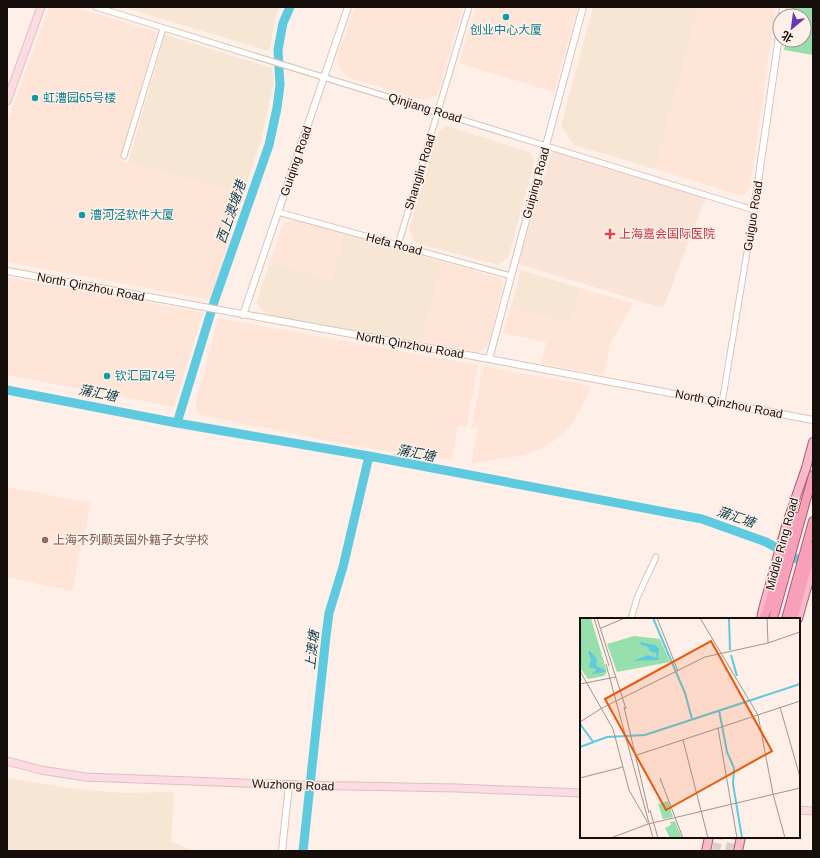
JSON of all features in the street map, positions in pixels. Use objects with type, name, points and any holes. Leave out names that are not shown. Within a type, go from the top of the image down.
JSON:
[{"type":"highway","name":"Middle Ring Road","points":[[773,618],[781,568],[789,537],[812,478]]},
{"type":"highway","name":"Middle Ring Road","points":[[786,618],[804,578],[811,547],[813,521]]},
{"type":"highway","points":[[763,618],[767,610],[781,568]]},
{"type":"highway","points":[[793,618],[804,578]]},
{"type":"main road","points":[[7,101],[41,7]]},
{"type":"main road","points":[[781,568],[813,442]]},
{"type":"main road","points":[[798,618],[804,578],[813,566]]},
{"type":"main road","name":"Wuzhong Road","points":[[7,761],[41,770],[85,777],[320,786],[450,788],[580,793]]},
{"type":"main road","points":[[800,810],[813,812]]},
{"type":"main road","points":[[706,851],[709,838]]},
{"type":"main road","points":[[738,851],[741,838]]},
{"type":"street","name":"Qinjiang Road","points":[[96,7],[754,210]]},
{"type":"street","name":"Guiqing Road","points":[[243,315],[348,7]]},
{"type":"street","name":"Shanglin Road","points":[[398,245],[439,112],[469,7]]},
{"type":"street","name":"Guiping Road","points":[[489,359],[583,7]]},
{"type":"street","points":[[124,156],[163,28]]},
{"type":"street","name":"Guiguo Road","points":[[722,403],[754,210],[777,48]]},
{"type":"street","name":"Hefa Road","points":[[278,212],[511,276]]},
{"type":"street","name":"North Qinzhou Road","points":[[7,271],[813,420]]},
{"type":"street","points":[[631,618],[637,598],[656,557]]},
{"type":"street","points":[[282,851],[289,785]]},
{"type":"shaded area","points":[[49,7],[74,7],[157,32],[120,161],[243,194],[211,300],[7,262],[7,123]]},
{"type":"shaded area","points":[[122,7],[279,7],[269,51]]},
{"type":"shaded area","points":[[355,7],[463,7],[437,96],[424,100],[346,77],[336,60]]},
{"type":"shaded area","points":[[476,7],[578,7],[554,92],[459,63]]},
{"type":"shaded area","points":[[593,7],[699,7],[655,169],[574,145],[561,126]]},
{"type":"shaded area","points":[[699,7],[776,7],[772,8],[772,35],[750,189],[742,196],[655,169]]},
{"type":"shaded area","points":[[165,35],[272,68],[274,82],[261,140],[243,194],[128,163]]},
{"type":"shaded area","points":[[446,126],[530,152],[535,160],[508,258],[498,265],[416,243],[409,230],[439,131]]},
{"type":"shaded area","name":"上海嘉会国际医院","points":[[553,150],[706,197],[663,308],[518,264]]},
{"type":"shaded area","points":[[293,220],[344,234],[331,280],[270,262],[283,223]]},
{"type":"shaded area","points":[[344,234],[443,262],[421,342],[267,315],[256,303],[270,262],[331,280]]},
{"type":"shaded area","points":[[443,262],[500,278],[504,282],[488,345],[479,352],[421,342]]},
{"type":"shaded area","points":[[521,270],[580,288],[571,323],[511,307]]},
{"type":"shaded area","points":[[7,277],[203,313],[174,407],[7,375]]},
{"type":"shaded area","points":[[580,288],[633,303],[610,344],[604,375],[541,364],[546,342],[503,333],[511,307],[571,322]]},
{"type":"shaded area","points":[[218,318],[478,365],[467,427],[458,426],[452,460],[361,447],[201,415],[197,412],[195,406]]},
{"type":"shaded area","points":[[483,366],[591,386],[584,404],[574,420],[563,434],[548,445],[525,455],[471,464],[478,429],[471,428]]},
{"type":"shaded area","name":"上海不列颠英国外籍子女学校","points":[[7,487],[91,503],[72,591],[7,577]]},
{"type":"shaded area","points":[[7,778],[77,789],[123,793],[174,792],[171,842],[196,851],[7,851]]},
{"type":"green space","points":[[813,7],[813,55],[784,50],[784,48],[812,48],[812,8],[792,8]]},
{"type":"waterway","name":"西上澳塘港","points":[[177,423],[215,299],[269,145],[280,85],[278,50],[283,23],[290,7]]},
{"type":"waterway","name":"蒲汇塘","points":[[7,390],[177,423],[369,456],[702,519],[766,542],[808,565]]},
{"type":"waterway","name":"上澳塘","points":[[303,851],[329,613],[343,567],[369,456]]},
{"type":"tunnel","points":[[716,851],[719,838]]},
{"type":"tunnel","points":[[729,851],[732,838]]},
{"type":"place","name":"创业中心大厦","points":[[506,17]]},
{"type":"place","name":"虹漕园65号楼","points":[[35,98]]},
{"type":"place","name":"漕河泾软件大厦","points":[[82,215]]},
{"type":"place","name":"上海嘉会国际医院","points":[[610,234]]},
{"type":"place","name":"钦汇园74号","points":[[107,376]]},
{"type":"place","name":"上海不列颠英国外籍子女学校","points":[[45,540]]}]
